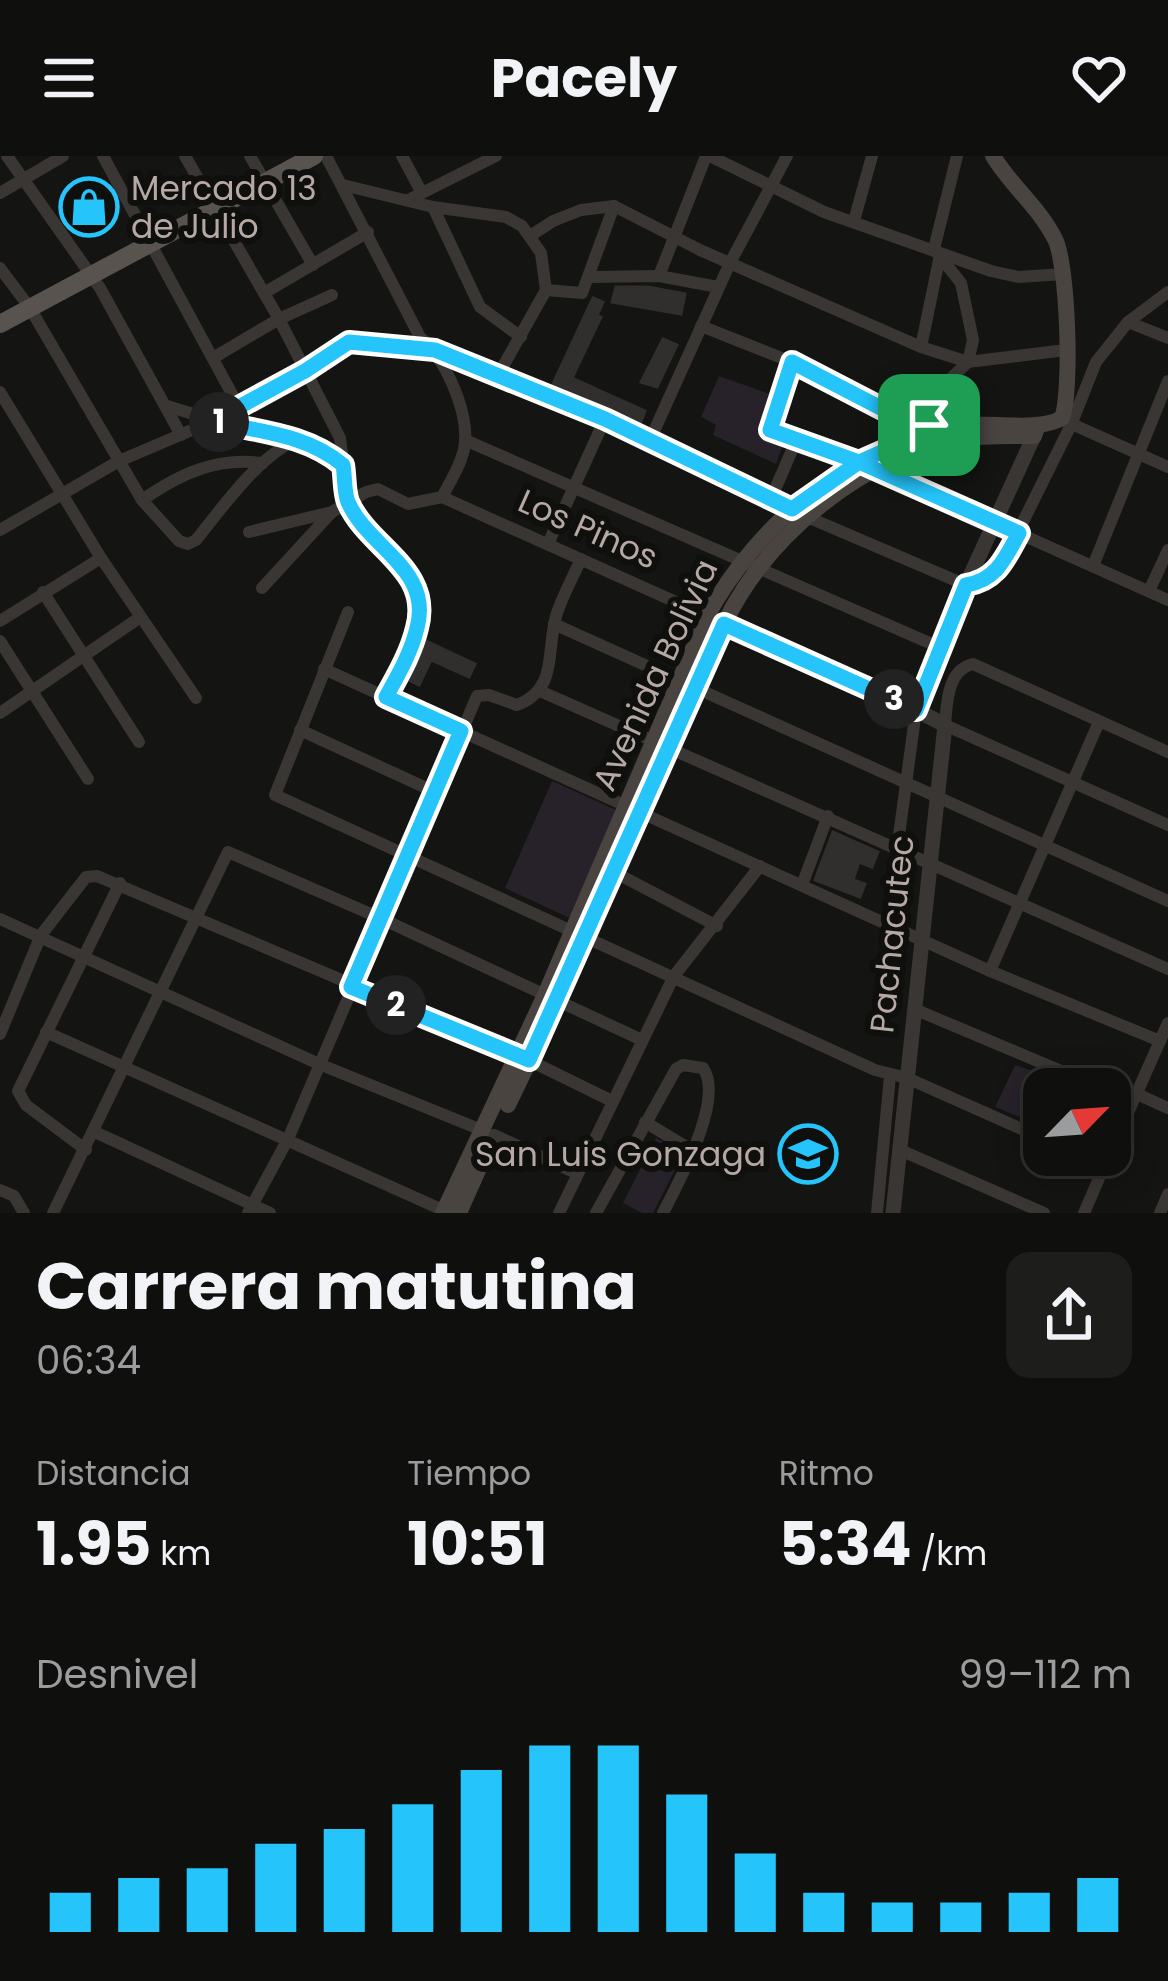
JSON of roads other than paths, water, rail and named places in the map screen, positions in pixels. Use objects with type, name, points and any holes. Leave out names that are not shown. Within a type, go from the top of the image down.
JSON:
[{"type":"main road","points":[[0,324],[314,156]]},
{"type":"main road","points":[[993,156],[1037,208],[1058,244],[1064,274],[1067,422]]},
{"type":"main road","name":"Avenida Bolivia","points":[[800,512],[914,451],[1067,422]]},
{"type":"main road","name":"Avenida Bolivia","points":[[456,1212],[716,620],[751,564],[800,512],[859,462],[930,427],[983,424],[1036,431]]},
{"type":"street","points":[[7,156],[90,275],[181,435]]},
{"type":"street","points":[[0,193],[63,156]]},
{"type":"street","points":[[103,156],[239,407]]},
{"type":"street","points":[[185,156],[340,438],[348,501],[403,564],[419,598],[419,623],[386,697]]},
{"type":"street","points":[[250,156],[313,265]]},
{"type":"street","points":[[326,156],[420,338],[435,350],[605,419],[770,501],[966,585],[982,582],[999,570],[1096,362],[1129,322],[1168,292]]},
{"type":"street","points":[[402,156],[415,196]]},
{"type":"street","points":[[415,196],[496,156]]},
{"type":"street","points":[[659,276],[708,156],[770,188],[936,254],[1018,277],[1064,274]]},
{"type":"street","points":[[650,440],[718,287],[788,156]]},
{"type":"street","points":[[854,221],[872,156]]},
{"type":"street","points":[[921,347],[957,156]]},
{"type":"street","points":[[343,185],[415,196],[433,207],[506,217],[522,226],[542,254],[546,290],[497,377]]},
{"type":"street","points":[[546,290],[582,293],[614,206]]},
{"type":"street","points":[[530,236],[581,210],[614,206],[730,263],[921,347],[968,362],[1066,350]]},
{"type":"street","points":[[433,207],[480,307],[521,337]]},
{"type":"street","points":[[264,293],[368,232]]},
{"type":"street","points":[[701,326],[792,362],[902,419],[930,427],[945,384],[968,362],[974,340],[962,283],[936,254]]},
{"type":"street","points":[[0,268],[30,308],[142,500],[179,541],[196,540],[263,463],[298,438]]},
{"type":"street","points":[[589,277],[659,276],[718,287]]},
{"type":"street","points":[[212,358],[332,295]]},
{"type":"street","points":[[1129,322],[1168,338]]},
{"type":"street","points":[[0,530],[119,461],[239,407],[337,348],[363,340],[435,350]]},
{"type":"street","points":[[262,588],[332,512],[348,501],[378,490],[408,504],[442,497],[465,440],[459,407],[435,350]]},
{"type":"street","points":[[792,362],[770,430],[859,462],[1168,600]]},
{"type":"street","points":[[1093,566],[1168,381]]},
{"type":"street","points":[[0,392],[100,558],[196,698]]},
{"type":"street","points":[[167,406],[316,444],[343,465]]},
{"type":"street","points":[[548,544],[605,419]]},
{"type":"street","points":[[1067,422],[1168,467]]},
{"type":"street","points":[[897,850],[916,710],[1036,431]]},
{"type":"street","points":[[465,440],[941,648]]},
{"type":"street","points":[[770,501],[796,441]]},
{"type":"street","points":[[142,500],[200,467],[239,460],[263,463]]},
{"type":"street","name":"Los Pinos","points":[[442,497],[1168,825]]},
{"type":"street","points":[[249,532],[332,512]]},
{"type":"street","points":[[1149,591],[1168,550]]},
{"type":"street","points":[[0,621],[100,558]]},
{"type":"street","points":[[250,1209],[287,1139],[477,696],[489,695],[517,705],[540,691],[548,676],[554,624],[581,559]]},
{"type":"street","points":[[43,592],[139,742]]},
{"type":"street","points":[[348,612],[275,795],[1023,1129]]},
{"type":"street","points":[[0,712],[139,618]]},
{"type":"street","points":[[554,624],[1168,901]]},
{"type":"street","points":[[0,641],[88,779]]},
{"type":"street","name":"Pachacutec","points":[[877,1213],[914,1009],[947,697],[964,665],[973,664],[1099,722]]},
{"type":"street","points":[[324,669],[922,940],[1160,1041]]},
{"type":"street","points":[[540,691],[1168,969]]},
{"type":"street","points":[[990,970],[1099,722],[1168,752]]},
{"type":"street","points":[[300,730],[435,792]]},
{"type":"street","points":[[802,885],[828,816]]},
{"type":"street","points":[[55,1212],[228,852],[380,917],[642,1040]]},
{"type":"street","points":[[559,1213],[674,976],[760,866]]},
{"type":"street","points":[[607,868],[717,926]]},
{"type":"street","points":[[0,1034],[41,935],[81,882],[92,876],[120,883],[612,1101]]},
{"type":"street","points":[[86,1150],[20,1099],[20,1084],[120,883]]},
{"type":"street","points":[[2,920],[576,1174]]},
{"type":"street","points":[[914,1009],[1055,1068]]},
{"type":"street","points":[[1131,1106],[1168,1023]]},
{"type":"street","points":[[46,1032],[456,1212]]},
{"type":"street","points":[[596,1213],[679,1066],[703,1068],[711,1089],[693,1151],[663,1213]]},
{"type":"street","name":"Pachacutec","points":[[893,1213],[900,1150],[899,1077]]},
{"type":"street","points":[[1131,1096],[1168,1108]]},
{"type":"street","points":[[645,1122],[693,1151]]},
{"type":"street","points":[[95,1132],[250,1209],[270,1213]]},
{"type":"street","points":[[900,1150],[1043,1213]]},
{"type":"street","points":[[1084,1213],[1100,1176]]},
{"type":"street","points":[[0,1190],[14,1196],[24,1213]]},
{"type":"street","points":[[1160,1213],[1168,1195]]},
{"type":"place","name":"Mercado 13 de Julio","points":[[89,207]]},
{"type":"place","name":"San Luis Gonzaga","points":[[808,1154]]}]
